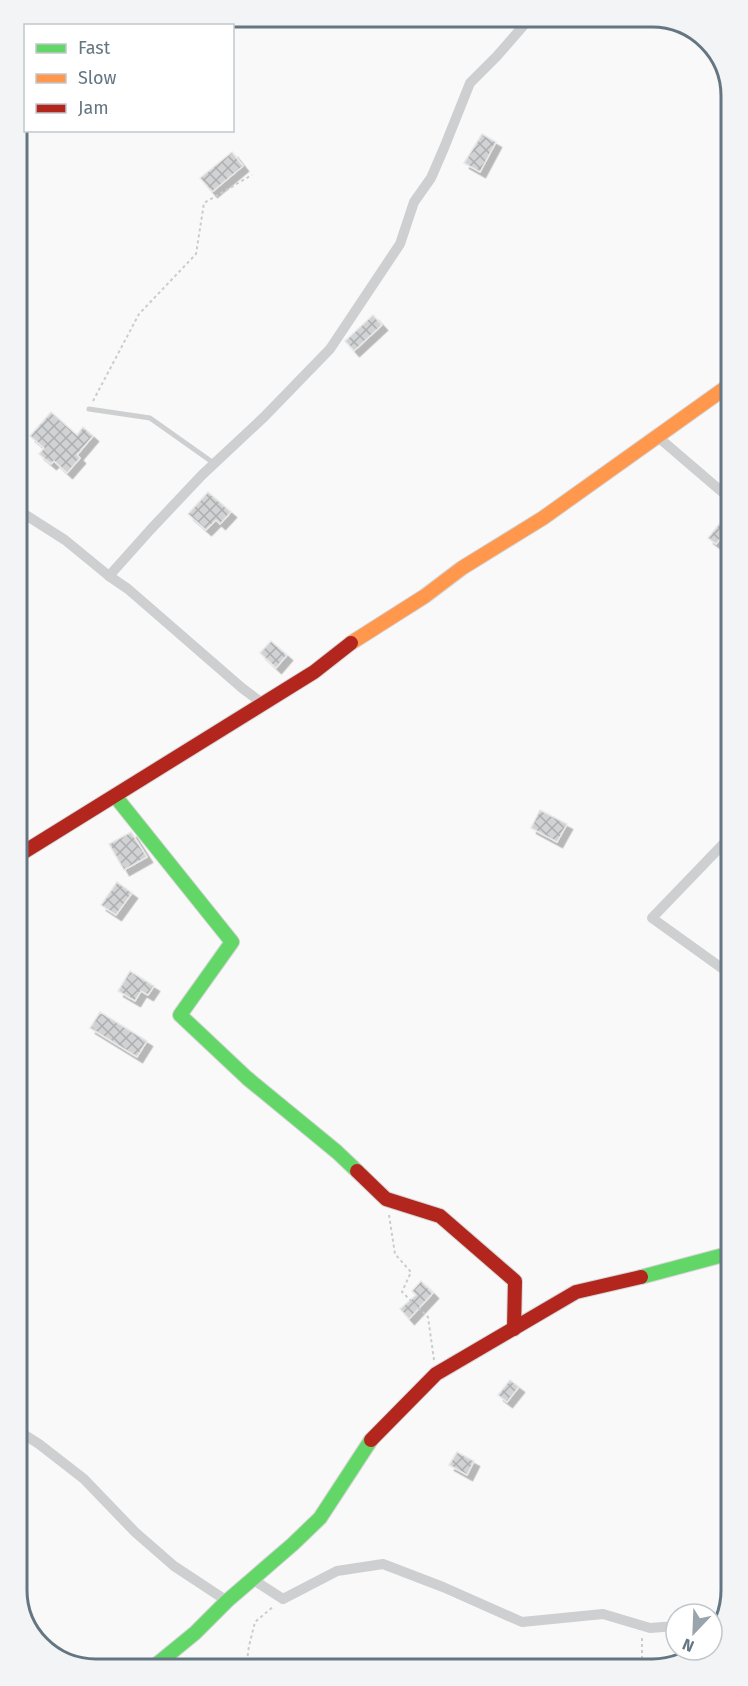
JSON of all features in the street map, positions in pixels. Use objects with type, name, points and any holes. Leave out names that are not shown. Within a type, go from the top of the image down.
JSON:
[{"type":"street","points":[[109,576],[151,529],[330,349],[400,244],[414,202],[431,178],[470,83],[522,27]]},
{"type":"street","points":[[27,850],[314,672],[358,638],[425,596],[462,568],[543,518],[721,391]]},
{"type":"street","points":[[658,437],[721,491]]},
{"type":"street","points":[[27,516],[65,540],[128,589],[262,704]]},
{"type":"street","points":[[115,796],[232,942],[180,1015],[247,1078],[337,1152],[387,1199],[440,1216],[515,1281],[514,1329]]},
{"type":"street","points":[[721,846],[652,918],[721,968]]},
{"type":"street","points":[[163,1659],[195,1633],[227,1601],[320,1518],[373,1436],[436,1374],[576,1292],[721,1255]]},
{"type":"street","points":[[27,1436],[84,1479],[135,1532],[174,1566],[227,1601]]},
{"type":"street","points":[[252,1579],[283,1599],[337,1570],[383,1564],[443,1587],[522,1622],[603,1614],[650,1628],[664,1627]]},
{"type":"lane","points":[[89,409],[150,418],[215,464]]},
{"type":"path","points":[[89,409],[139,315],[196,254],[204,203],[252,175]]},
{"type":"path","points":[[387,1199],[395,1254],[411,1272],[402,1292],[428,1317],[436,1374]]},
{"type":"path","points":[[247,1659],[255,1622],[283,1599]]},
{"type":"path","points":[[640,1625],[642,1659]]},
{"type":"building","points":[[482,134],[496,142],[480,172],[464,163]]},
{"type":"building","points":[[232,152],[243,166],[212,192],[200,178]]},
{"type":"building","points":[[373,315],[382,325],[354,351],[345,341]]},
{"type":"building","points":[[51,412],[77,435],[83,427],[93,436],[77,455],[80,458],[67,473],[54,461],[51,464],[39,454],[44,448],[30,436]]},
{"type":"building","points":[[208,492],[231,512],[220,524],[216,520],[206,530],[188,514]]},
{"type":"building","points":[[721,524],[721,538],[716,544],[708,538]]},
{"type":"building","points":[[271,641],[287,655],[276,668],[260,653]]},
{"type":"building","points":[[540,810],[567,824],[557,842],[531,828]]},
{"type":"building","points":[[131,832],[147,857],[124,870],[109,844]]},
{"type":"building","points":[[117,882],[132,893],[116,915],[101,905]]},
{"type":"building","points":[[130,971],[154,986],[148,995],[141,991],[135,1001],[118,991]]},
{"type":"building","points":[[100,1012],[147,1041],[137,1057],[90,1028]]},
{"type":"building","points":[[421,1281],[433,1293],[409,1319],[400,1309],[416,1295],[412,1291]]},
{"type":"building","points":[[510,1380],[519,1387],[507,1402],[498,1395]]},
{"type":"building","points":[[457,1452],[474,1461],[467,1475],[449,1465]]},
{"type":"traffic: fast","points":[[115,796],[232,942],[180,1015],[247,1078],[357,1171]]},
{"type":"traffic: fast","points":[[641,1277],[721,1256]]},
{"type":"traffic: fast","points":[[163,1659],[195,1633],[227,1601],[320,1518],[371,1440]]},
{"type":"traffic: slow","points":[[351,643],[425,596],[462,568],[543,518],[721,391]]},
{"type":"traffic: jam","points":[[27,850],[314,672],[351,643]]},
{"type":"traffic: jam","points":[[357,1171],[386,1199],[440,1216],[515,1281],[514,1329]]},
{"type":"traffic: jam","points":[[371,1440],[436,1374],[576,1292],[641,1277]]}]
